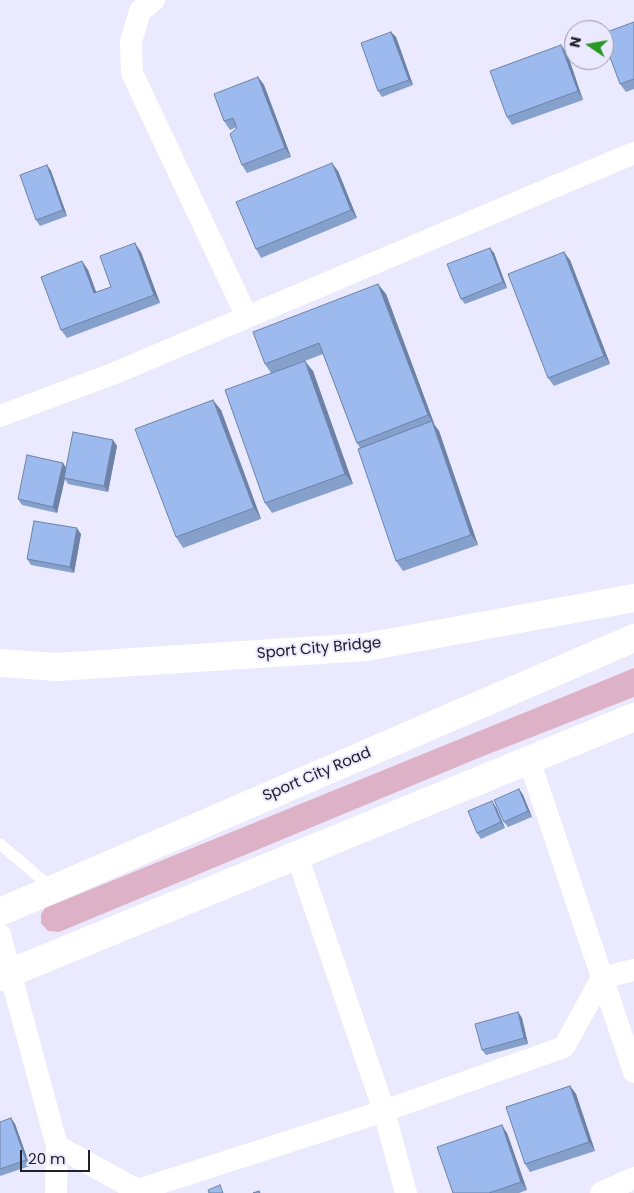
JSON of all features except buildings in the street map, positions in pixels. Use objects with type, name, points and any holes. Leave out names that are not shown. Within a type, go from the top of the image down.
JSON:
[{"type":"main road","name":"Sport City Bridge","points":[[0,663],[56,667],[366,647],[634,598]]},
{"type":"main road","name":"Sport City Road","points":[[0,912],[634,638]]},
{"type":"main road","points":[[5,975],[634,717]]},
{"type":"street","points":[[154,0],[140,11],[131,42],[132,74],[247,317]]},
{"type":"street","points":[[0,416],[115,373],[634,153]]},
{"type":"street","points":[[529,760],[634,1072]]},
{"type":"street","points":[[297,855],[384,1110],[406,1193]]},
{"type":"street","points":[[0,935],[5,975],[57,1146],[56,1193]]},
{"type":"street","points":[[57,1146],[133,1192],[384,1110],[564,1047],[602,978],[634,970]]},
{"type":"street","points":[[601,1193],[634,1178]]},
{"type":"lane","points":[[0,844],[53,890]]},
{"type":"shaded area","points":[[634,668],[634,697],[481,757],[59,932],[48,931],[41,923],[41,914],[45,908]]}]
